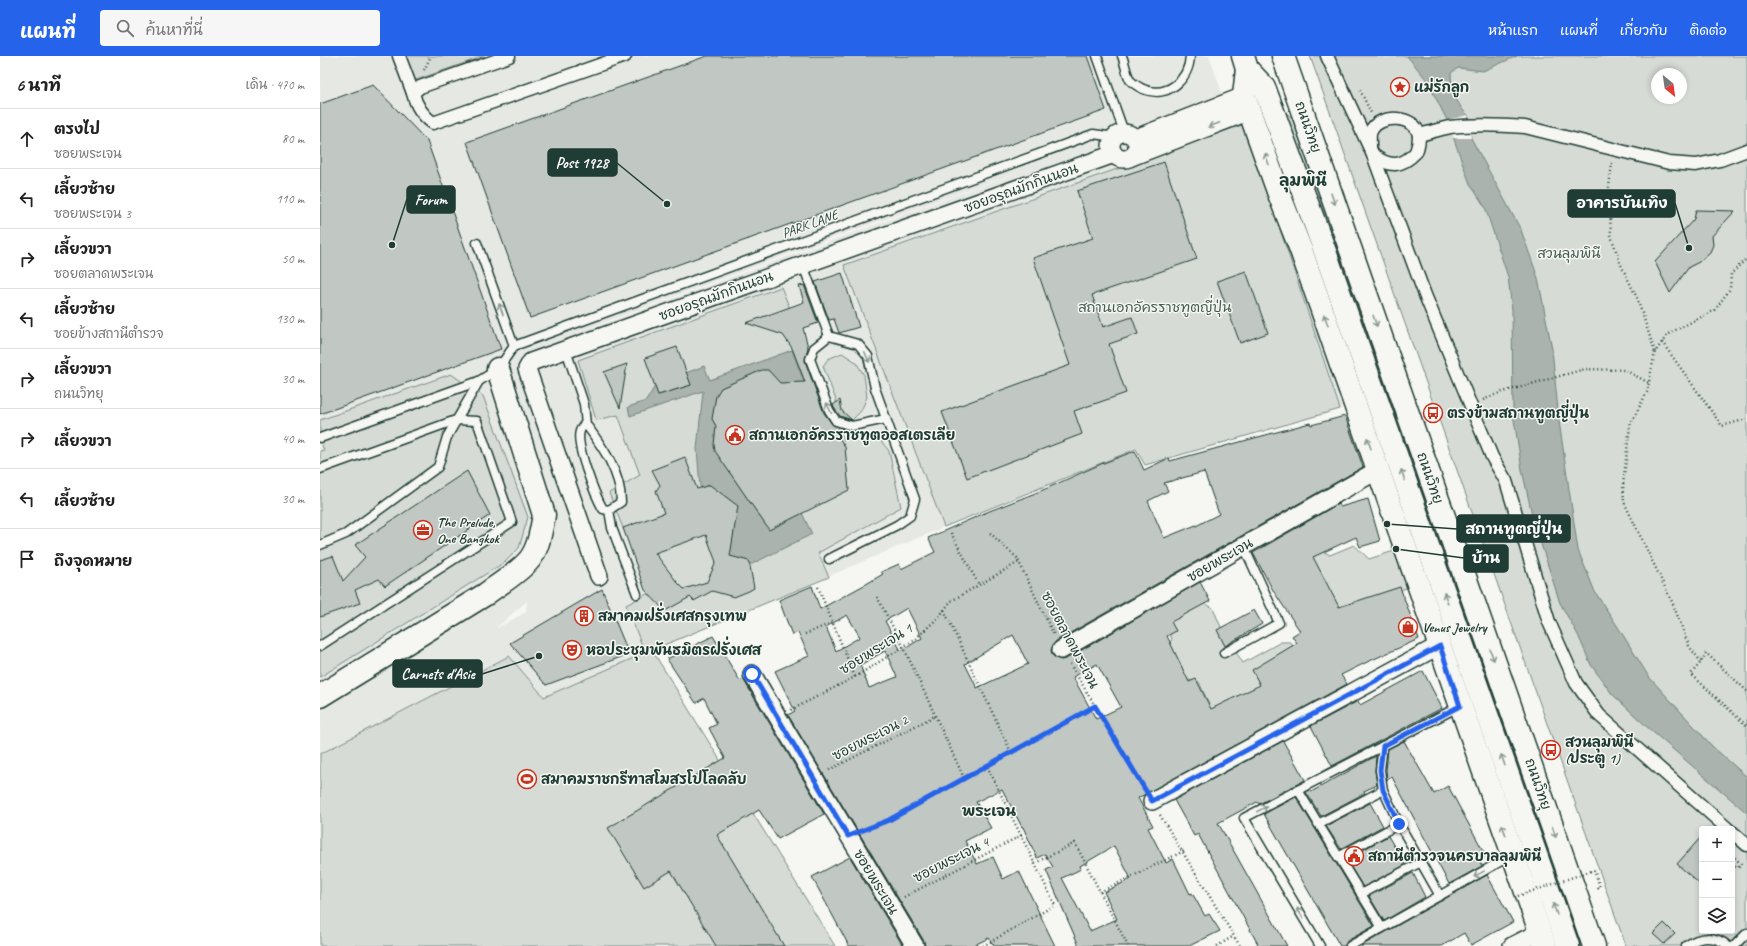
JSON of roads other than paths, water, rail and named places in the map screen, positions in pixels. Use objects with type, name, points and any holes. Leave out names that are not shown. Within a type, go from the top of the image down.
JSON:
[{"type":"main road","name":"ถนนวิทยุ","points":[[1283,56],[1594,946]]},
{"type":"main road","name":"ถนนวิทยุ","points":[[1245,62],[1264,87],[1255,104],[1279,194],[1314,287],[1542,939]]},
{"type":"main road","points":[[1255,104],[1296,94]]},
{"type":"main road","name":"ถนนวิทยุ","points":[[1255,104],[1335,280],[1568,946]]},
{"type":"main road","points":[[1314,287],[1358,272]]},
{"type":"main road","points":[[320,696],[486,594],[530,559],[540,538],[544,515],[498,369]]},
{"type":"main road","points":[[1492,797],[1537,782]]},
{"type":"street","points":[[399,56],[416,104],[425,117],[433,123],[625,56]]},
{"type":"street","points":[[413,92],[420,87],[509,56]]},
{"type":"street","points":[[1327,56],[1372,151],[1425,295],[1492,457],[1506,481],[1537,576],[1549,622],[1576,684],[1600,715],[1725,826]]},
{"type":"street","points":[[1114,154],[1111,146],[1125,136],[1255,104]]},
{"type":"street","points":[[1131,157],[1255,104]]},
{"type":"street","points":[[1388,119],[1404,120],[1410,123],[1419,135],[1416,152],[1404,162],[1394,165],[1387,164],[1372,151],[1371,131],[1377,124],[1388,119]]},
{"type":"street","points":[[1419,135],[1449,128],[1469,126],[1500,125],[1525,127],[1669,163],[1696,165],[1720,160],[1747,150]]},
{"type":"street","points":[[1125,136],[1138,146],[1134,155],[1131,157]]},
{"type":"street","name":"ซอยอรุณมักกินนอน","points":[[599,576],[526,369],[531,362],[1114,154],[1122,159],[1131,157]]},
{"type":"street","name":"ซอยพระเจน","points":[[1061,650],[1378,470]]},
{"type":"street","points":[[1152,801],[1440,646]]},
{"type":"street","name":"ซอยพระเจน","points":[[752,674],[915,946]]},
{"type":"street","points":[[1735,835],[1747,846]]},
{"type":"street","points":[[1512,946],[1542,939]]},
{"type":"lane","points":[[1098,56],[1125,136]]},
{"type":"lane","points":[[1122,56],[1130,80],[1138,87],[1148,91],[1159,92],[1170,89],[1179,83],[1186,75],[1190,64],[1190,56]]},
{"type":"lane","name":"PARK LANE","points":[[514,346],[1093,134],[1125,136]]},
{"type":"lane","points":[[320,438],[479,381],[498,369],[514,346],[477,243]]},
{"type":"lane","points":[[802,266],[829,336]]},
{"type":"lane","points":[[829,336],[814,348],[810,359],[829,410],[836,421],[852,426],[886,420]]},
{"type":"lane","points":[[829,336],[858,344],[868,356],[875,388],[915,499],[910,516],[897,525],[830,559]]},
{"type":"lane","points":[[566,350],[584,404],[586,425],[598,439],[614,469],[621,488],[621,502],[609,510],[602,509],[595,495],[581,450],[580,432],[585,423],[586,425]]},
{"type":"lane","points":[[320,545],[346,534],[438,467],[447,437],[479,381]]},
{"type":"lane","points":[[320,469],[456,420],[477,421],[512,522],[320,646]]},
{"type":"lane","points":[[609,510],[612,528],[637,594]]},
{"type":"lane","points":[[1224,653],[1279,623],[1244,547]]},
{"type":"lane","points":[[1320,946],[1244,818],[1460,706]]},
{"type":"lane","points":[[1383,746],[1380,770],[1383,790],[1399,824],[1440,896]]},
{"type":"lane","points":[[1298,790],[1382,928]]},
{"type":"lane","points":[[1318,824],[1383,790]]},
{"type":"lane","points":[[1338,857],[1399,824]]},
{"type":"lane","points":[[1350,946],[1513,855]]},
{"type":"lane","points":[[1361,894],[1421,862]]},
{"type":"lane","points":[[1734,946],[1747,933]]},
{"type":"lane","points":[[1686,946],[1692,941],[1702,938],[1713,938],[1728,946]]},
{"type":"place","name":"แม่รักลูก","points":[[1400,87]]},
{"type":"place","name":"Post 1928","points":[[667,204]]},
{"type":"place","name":"Forum","points":[[392,245]]},
{"type":"place","name":"อาคารบันเทิง","points":[[1689,248]]},
{"type":"place","name":"ตรงข้ามสถานทูตญี่ปุ่น","points":[[1433,413]]},
{"type":"place","name":"สถานเอกอัครราชทูตออสเตรเลีย","points":[[735,435]]},
{"type":"place","name":"สถานทูตญี่ปุ่น","points":[[1387,524]]},
{"type":"place","name":"The Prelude, One Bangkok","points":[[423,530]]},
{"type":"place","name":"บ้าน","points":[[1396,549]]},
{"type":"place","name":"สมาคมฝรั่งเศสกรุงเทพ","points":[[584,616]]},
{"type":"place","name":"Venus Jewelry","points":[[1408,627]]},
{"type":"place","name":"หอประชุมพันธมิตรฝรั่งเศส","points":[[572,650]]},
{"type":"place","name":"Carnets d'Asie","points":[[539,656]]},
{"type":"place","name":"สวนลุมพินี (ประตู 1)","points":[[1551,750]]},
{"type":"place","name":"สมาคมราชกรีฑาสโมสรโปโลคลับ","points":[[527,779]]},
{"type":"place","name":"สถานีตำรวจนครบาลลุมพินี","points":[[1354,856]]},
{"type":"district","name":"ลุมพินี","points":[[1303,181]]},
{"type":"district","name":"พระเจน","points":[[989,811]]},
{"type":"park label","name":"สวนลุมพินี","points":[[1569,253]]},
{"type":"park label","name":"สถานเอกอัครราชทูตญี่ปุ่น","points":[[1155,307]]}]
